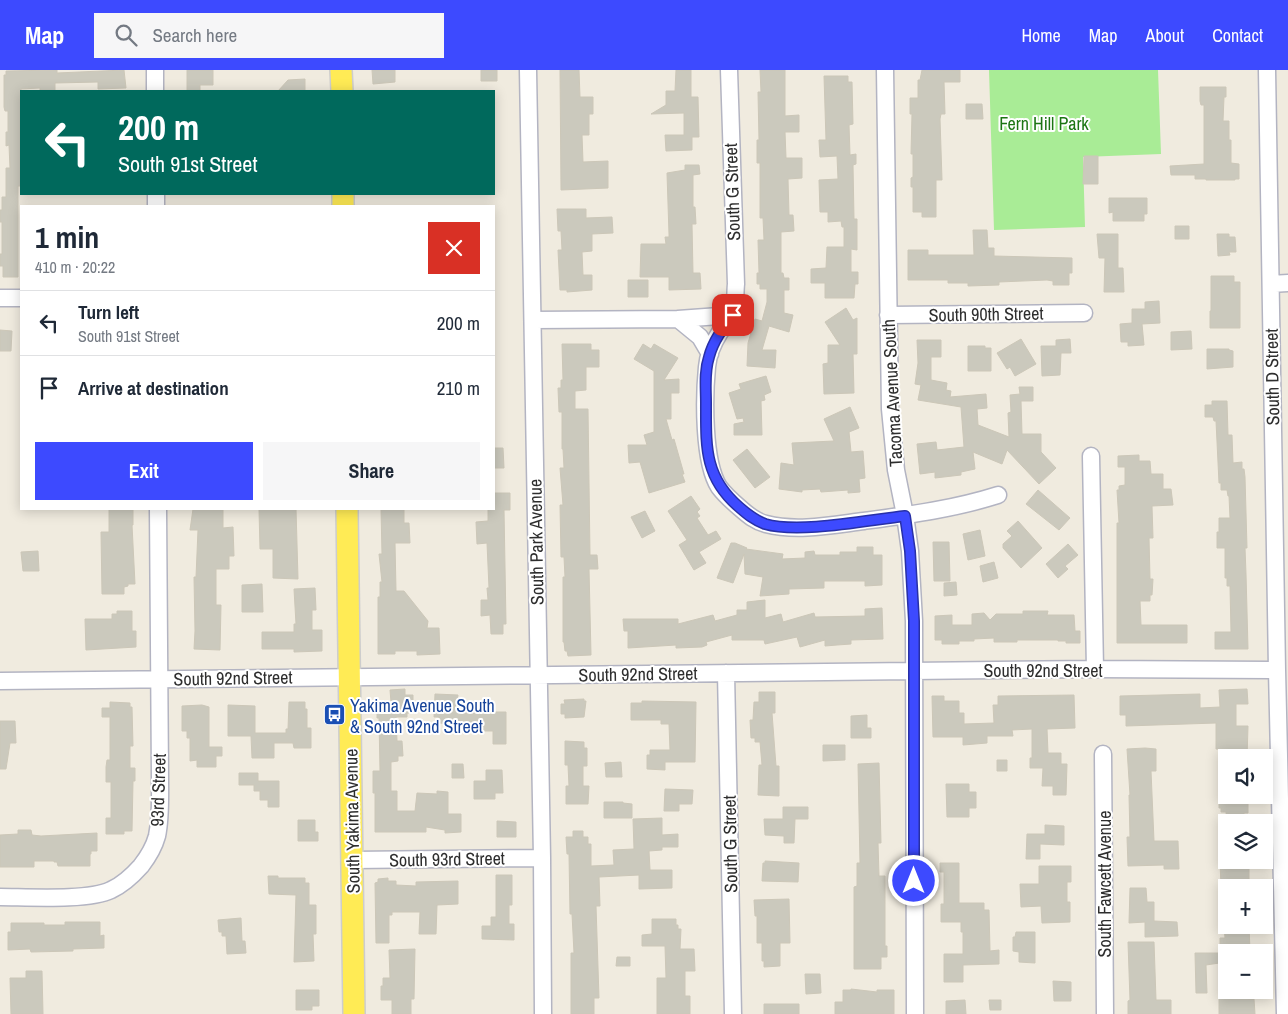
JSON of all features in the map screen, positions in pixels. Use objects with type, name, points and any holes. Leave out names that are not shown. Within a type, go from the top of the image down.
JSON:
[{"type":"main road","points":[[341,70],[342,90]]},
{"type":"main road","name":"South Yakima Avenue","points":[[347,510],[354,1014]]},
{"type":"street","points":[[155,70],[155,90]]},
{"type":"street","name":"South Park Avenue","points":[[528,70],[543,1014]]},
{"type":"street","name":"South G Street","points":[[729,70],[736,284],[733,315]]},
{"type":"street","name":"Tacoma Avenue South","points":[[885,70],[890,409],[893,448],[905,516],[912,581],[915,1014]]},
{"type":"street","name":"South D Street","points":[[1267,70],[1285,1014]]},
{"type":"street","points":[[1270,284],[1288,283]]},
{"type":"street","points":[[0,298],[20,298]]},
{"type":"street","name":"South 90th Street","points":[[888,315],[1084,313]]},
{"type":"street","points":[[533,320],[678,319],[733,315]]},
{"type":"street","points":[[733,315],[720,333],[710,354],[707,368],[706,429],[710,465],[718,485],[726,495],[752,518],[765,524],[786,527],[821,526],[905,516],[998,495]]},
{"type":"street","points":[[678,319],[700,338],[710,354]]},
{"type":"street","points":[[1091,456],[1095,670]]},
{"type":"street","name":"93rd Street","points":[[0,897],[81,896],[110,891],[125,881],[146,860],[152,849],[157,836],[159,818],[158,510]]},
{"type":"street","name":"South 92nd Street","points":[[0,681],[914,671],[1277,670]]},
{"type":"street","name":"South G Street","points":[[726,673],[733,1014]]},
{"type":"street","name":"South Fawcett Avenue","points":[[1103,754],[1105,1014]]},
{"type":"street","name":"South 93rd Street","points":[[353,860],[542,858]]},
{"type":"green space","name":"Fern Hill Park","points":[[989,70],[1158,70],[1161,154],[1083,157],[1085,227],[994,230]]},
{"type":"building","points":[[57,70],[57,73],[124,70],[126,88],[98,89],[98,82],[55,83],[55,90],[40,90],[40,88],[20,90],[18,277],[3,277],[3,266],[0,266],[2,222],[0,222],[0,210],[2,210],[2,197],[6,197],[6,168],[10,168],[9,145],[6,146],[8,111],[5,111],[4,107],[4,75],[6,75],[6,71]]},
{"type":"building","points":[[187,70],[213,70],[213,85],[200,85],[200,90],[187,90]]},
{"type":"building","points":[[372,70],[395,70],[395,82],[373,84]]},
{"type":"building","points":[[481,70],[497,70],[497,81],[481,81]]},
{"type":"building","points":[[560,70],[579,70],[580,97],[593,97],[593,114],[589,114],[589,135],[582,135],[583,162],[608,161],[608,188],[561,190]]},
{"type":"building","points":[[676,70],[691,70],[691,97],[698,97],[699,137],[692,137],[692,150],[666,151],[665,135],[684,135],[684,113],[651,114],[666,105],[666,91],[675,91]]},
{"type":"building","points":[[760,70],[785,70],[785,116],[799,115],[799,132],[785,132],[786,158],[802,158],[802,178],[788,179],[789,215],[793,215],[794,231],[781,232],[781,273],[783,273],[784,278],[789,278],[789,290],[784,290],[784,313],[793,315],[789,332],[769,326],[762,350],[776,350],[775,368],[747,366],[748,343],[755,319],[762,321],[767,302],[767,289],[760,289],[760,284],[757,284],[757,273],[759,273],[758,240],[764,240],[763,218],[760,218],[760,163],[757,163],[757,140],[759,140],[758,92],[761,92]]},
{"type":"building","points":[[922,70],[960,70],[960,82],[944,82],[945,114],[941,114],[940,119],[942,180],[936,180],[936,217],[922,217],[922,212],[913,212],[913,187],[911,187],[911,178],[913,177],[913,154],[911,154],[912,114],[910,114],[910,98],[918,98],[918,80],[920,80]]},
{"type":"building","points":[[824,76],[848,76],[848,82],[852,82],[853,124],[849,125],[850,155],[856,154],[856,164],[853,165],[854,219],[857,219],[857,250],[851,249],[851,272],[858,272],[858,284],[855,284],[854,298],[825,298],[825,283],[811,283],[811,269],[826,268],[827,247],[844,247],[844,227],[842,227],[841,221],[828,222],[828,212],[820,212],[819,180],[838,179],[837,156],[820,157],[819,140],[826,140]]},
{"type":"building","points":[[305,79],[305,90],[279,90],[288,80]]},
{"type":"building","points":[[1200,87],[1226,87],[1223,121],[1229,121],[1231,163],[1239,164],[1239,179],[1206,180],[1195,179],[1195,175],[1171,175],[1170,166],[1204,164],[1204,105],[1201,105],[1200,101]]},
{"type":"building","points":[[966,104],[982,104],[983,119],[966,119]]},
{"type":"building","points":[[1084,156],[1098,156],[1098,184],[1083,184]]},
{"type":"building","points":[[685,165],[699,165],[700,174],[693,175],[693,207],[695,207],[696,224],[692,224],[693,273],[700,273],[701,289],[669,290],[669,277],[640,277],[641,244],[666,244],[665,237],[669,237],[667,173],[685,170]]},
{"type":"building","points":[[1109,198],[1147,198],[1147,214],[1144,214],[1144,221],[1113,221],[1113,212],[1109,213]]},
{"type":"building","points":[[557,209],[586,209],[586,218],[612,217],[613,233],[592,234],[592,251],[582,252],[583,275],[592,275],[592,290],[567,292],[567,290],[560,290],[558,250],[562,250],[561,231],[558,231]]},
{"type":"building","points":[[1175,226],[1189,226],[1189,239],[1175,239]]},
{"type":"building","points":[[973,230],[987,230],[988,248],[994,248],[994,256],[1072,258],[1072,273],[1069,273],[1069,285],[1053,285],[1053,281],[1047,280],[999,282],[999,285],[968,286],[968,283],[948,283],[948,280],[908,280],[908,250],[928,250],[928,255],[974,255]]},
{"type":"building","points":[[1097,234],[1118,234],[1118,268],[1123,268],[1124,292],[1104,292],[1105,258],[1099,258]]},
{"type":"building","points":[[1217,234],[1229,234],[1229,237],[1235,237],[1236,252],[1229,252],[1230,255],[1218,256]]},
{"type":"building","points":[[1211,276],[1234,276],[1234,282],[1240,282],[1240,328],[1210,328]]},
{"type":"building","points":[[628,280],[648,280],[648,297],[628,297]]},
{"type":"building","points":[[1159,301],[1160,323],[1142,324],[1144,345],[1128,346],[1128,342],[1121,342],[1120,324],[1132,323],[1132,309],[1145,309],[1145,302]]},
{"type":"building","points":[[846,308],[853,320],[857,318],[857,354],[853,354],[854,393],[824,394],[823,364],[828,363],[828,345],[840,345],[825,322]]},
{"type":"building","points":[[0,330],[12,331],[11,351],[0,351]]},
{"type":"building","points":[[1191,331],[1192,349],[1171,350],[1171,332]]},
{"type":"building","points":[[1021,339],[1036,364],[1015,376],[1010,367],[1007,369],[997,353]]},
{"type":"building","points":[[1070,339],[1071,353],[1061,353],[1060,375],[1042,376],[1041,346],[1056,346],[1056,340]]},
{"type":"building","points":[[917,340],[941,340],[941,357],[931,357],[931,380],[947,383],[946,390],[951,391],[950,397],[986,394],[987,408],[977,409],[978,425],[1009,437],[1008,413],[1011,412],[1010,395],[1020,394],[1019,387],[1033,387],[1033,401],[1021,401],[1022,434],[1041,434],[1041,452],[1056,468],[1039,484],[1007,450],[1002,464],[973,452],[975,469],[961,472],[961,475],[935,478],[935,472],[920,474],[917,444],[936,442],[937,450],[964,447],[961,407],[918,400],[921,385],[915,384],[918,363]]},
{"type":"building","points":[[562,344],[591,344],[591,350],[599,350],[599,367],[586,367],[586,390],[575,391],[575,409],[588,409],[590,555],[597,555],[598,569],[589,569],[591,655],[568,656],[563,642],[563,577],[565,577],[564,557],[561,557],[560,505],[563,505],[560,468],[564,468],[562,412],[559,412],[558,388],[561,388],[561,380],[563,380]]},
{"type":"building","points":[[643,344],[651,349],[654,344],[678,358],[664,380],[679,379],[679,393],[671,393],[671,419],[666,419],[672,440],[674,439],[685,482],[649,493],[640,462],[629,463],[628,445],[647,445],[644,435],[654,432],[654,371],[634,359]]},
{"type":"building","points":[[968,346],[991,348],[991,371],[968,371]]},
{"type":"building","points":[[1207,349],[1229,349],[1233,351],[1233,367],[1207,369]]},
{"type":"building","points":[[766,376],[771,392],[764,395],[765,400],[761,401],[762,435],[734,435],[734,424],[744,422],[743,418],[737,419],[729,393],[741,389],[739,384]]},
{"type":"building","points":[[1212,401],[1227,401],[1228,435],[1232,435],[1233,463],[1242,462],[1242,469],[1244,469],[1248,649],[1215,649],[1215,632],[1231,632],[1230,586],[1227,586],[1227,578],[1225,578],[1225,548],[1217,548],[1219,518],[1230,518],[1229,496],[1227,490],[1221,490],[1221,483],[1219,483],[1216,421],[1214,421],[1213,417],[1205,417],[1205,405],[1212,405]]},
{"type":"building","points":[[850,407],[859,428],[849,432],[851,452],[863,451],[865,478],[859,479],[860,492],[848,493],[848,490],[821,492],[820,489],[802,490],[802,492],[779,489],[781,463],[794,465],[792,443],[834,441],[824,419]]},
{"type":"building","points":[[495,448],[503,448],[504,468],[495,468]]},
{"type":"building","points":[[747,449],[770,477],[755,488],[733,460]]},
{"type":"building","points":[[1139,455],[1139,461],[1150,461],[1151,474],[1163,474],[1163,489],[1171,489],[1173,505],[1152,506],[1153,538],[1149,538],[1150,579],[1153,579],[1152,595],[1150,595],[1150,601],[1140,601],[1141,625],[1187,625],[1187,643],[1117,643],[1117,523],[1119,523],[1117,490],[1119,490],[1119,486],[1125,485],[1125,467],[1118,467],[1118,456]]},
{"type":"building","points":[[1038,490],[1070,518],[1059,530],[1026,504]]},
{"type":"building","points":[[495,493],[510,493],[510,510],[504,510],[506,624],[503,624],[503,634],[491,634],[490,615],[481,616],[481,600],[488,600],[487,588],[489,588],[487,543],[477,544],[476,522],[488,521],[488,510],[495,510]]},
{"type":"building","points":[[691,496],[700,509],[697,512],[700,516],[697,518],[708,535],[716,531],[721,539],[699,552],[706,563],[694,570],[679,545],[687,540],[668,511]]},
{"type":"building","points":[[109,510],[133,510],[135,584],[128,584],[128,586],[124,587],[124,594],[102,594],[101,532],[109,532]]},
{"type":"building","points":[[193,510],[223,510],[223,528],[233,527],[234,556],[229,556],[229,569],[216,569],[216,605],[221,605],[220,650],[194,649],[194,577],[196,577],[198,530],[190,530]]},
{"type":"building","points":[[259,510],[296,510],[298,579],[273,578],[273,549],[260,549]]},
{"type":"building","points":[[381,510],[404,510],[404,523],[409,523],[410,543],[395,543],[396,591],[404,591],[428,621],[427,628],[439,628],[440,654],[417,655],[417,651],[395,651],[395,654],[378,654],[378,597],[380,597],[380,582],[382,582],[379,554],[382,554]]},
{"type":"building","points":[[645,511],[655,531],[642,538],[631,517]]},
{"type":"building","points":[[1018,521],[1042,548],[1021,568],[1003,548],[1003,544],[1012,536],[1007,531]]},
{"type":"building","points":[[980,530],[985,556],[968,560],[963,534]]},
{"type":"building","points":[[933,542],[949,542],[950,581],[934,581]]},
{"type":"building","points":[[731,543],[746,549],[783,554],[782,559],[805,558],[805,552],[814,551],[815,555],[840,555],[840,552],[857,552],[857,547],[873,547],[873,555],[882,555],[882,585],[865,586],[865,581],[824,581],[824,588],[789,589],[789,594],[760,596],[763,577],[745,574],[744,554],[733,583],[717,578]]},
{"type":"building","points":[[1068,544],[1078,555],[1065,566],[1068,569],[1058,578],[1046,564]]},
{"type":"building","points":[[38,551],[39,571],[23,571],[21,552]]},
{"type":"building","points":[[994,562],[998,578],[983,582],[980,566]]},
{"type":"building","points":[[956,582],[957,595],[944,596],[944,583]]},
{"type":"building","points":[[262,584],[263,612],[242,612],[242,585]]},
{"type":"building","points":[[315,588],[316,610],[312,610],[312,630],[322,630],[322,651],[294,652],[294,649],[262,649],[262,632],[294,632],[294,624],[296,624],[294,589]]},
{"type":"building","points":[[765,600],[765,618],[781,614],[783,622],[814,613],[815,617],[865,616],[865,609],[882,608],[883,639],[851,640],[851,644],[825,646],[825,640],[800,647],[797,637],[765,644],[764,640],[732,640],[732,635],[706,642],[707,645],[702,647],[676,648],[676,645],[628,648],[628,631],[624,631],[623,619],[678,619],[678,624],[713,615],[715,621],[737,615],[737,610],[747,610],[747,602]]},
{"type":"building","points":[[117,611],[132,611],[132,631],[136,631],[136,647],[86,650],[85,619],[112,619],[112,614],[117,614]]},
{"type":"building","points":[[1023,611],[1048,611],[1047,615],[1074,615],[1075,631],[1080,631],[1080,643],[1066,643],[1066,641],[1058,640],[994,642],[994,638],[959,641],[959,644],[942,644],[942,640],[935,640],[935,616],[952,615],[952,625],[972,625],[972,614],[984,613],[990,620],[996,614],[1023,614]]},
{"type":"building","points":[[405,689],[405,695],[413,695],[413,713],[407,713],[407,717],[396,717],[397,741],[402,741],[403,756],[398,756],[398,761],[391,762],[391,791],[397,791],[397,811],[415,811],[417,793],[437,794],[437,791],[448,792],[448,814],[461,814],[461,832],[445,833],[445,830],[426,827],[426,832],[375,832],[373,771],[380,771],[377,702],[391,702],[390,690]]},
{"type":"building","points":[[1247,689],[1248,704],[1236,704],[1236,726],[1248,726],[1247,749],[1216,749],[1216,723],[1126,726],[1126,715],[1120,715],[1120,696],[1200,694],[1200,708],[1220,707],[1219,690]]},
{"type":"building","points":[[759,692],[775,692],[775,713],[772,713],[776,766],[779,766],[779,796],[758,795],[759,765],[762,765],[760,742],[755,742],[755,738],[751,738],[750,720],[753,720],[754,702],[759,702]]},
{"type":"building","points":[[435,694],[458,695],[457,702],[490,702],[490,712],[506,712],[506,744],[493,744],[493,731],[472,731],[472,725],[439,723],[439,717],[434,717]]},
{"type":"building","points":[[1074,695],[1075,728],[1047,729],[1048,753],[1061,753],[1061,764],[1067,764],[1066,795],[1053,795],[1053,786],[1042,786],[1043,768],[1030,768],[1032,729],[1012,730],[1013,736],[987,736],[987,743],[963,745],[963,737],[933,737],[932,696],[944,696],[944,701],[959,701],[959,713],[964,713],[964,724],[994,723],[993,705],[998,705],[998,696]]},
{"type":"building","points":[[584,699],[586,701],[584,717],[565,718],[565,714],[561,714],[561,704],[565,704],[564,700]]},
{"type":"building","points":[[642,701],[696,702],[695,762],[665,762],[665,770],[647,769],[647,755],[650,755],[650,750],[670,750],[669,724],[661,724],[661,720],[631,720],[631,703],[642,703]]},
{"type":"building","points":[[110,702],[130,703],[130,707],[132,707],[133,746],[130,746],[130,768],[135,768],[135,781],[133,781],[132,831],[124,831],[124,834],[106,834],[106,818],[111,818],[111,782],[106,782],[107,760],[110,760],[110,717],[102,717],[102,708],[110,708]]},
{"type":"building","points":[[289,702],[305,702],[307,728],[311,728],[311,748],[294,748],[293,743],[274,743],[274,758],[252,758],[251,736],[228,736],[228,705],[255,706],[255,733],[286,733],[286,729],[288,729]]},
{"type":"building","points":[[202,705],[209,707],[209,747],[222,747],[222,756],[216,756],[216,767],[197,767],[197,760],[190,761],[190,738],[187,738],[187,731],[182,731],[182,706]]},
{"type":"building","points":[[867,715],[867,728],[871,728],[871,738],[851,738],[851,716]]},
{"type":"building","points":[[0,721],[15,721],[16,743],[10,743],[6,769],[0,769]]},
{"type":"building","points":[[565,741],[584,742],[584,748],[587,748],[587,766],[583,766],[583,786],[589,786],[588,804],[566,804],[566,786],[569,786],[568,765],[565,765]]},
{"type":"building","points":[[823,745],[845,745],[845,760],[823,761]]},
{"type":"building","points":[[1127,749],[1156,749],[1156,771],[1151,771],[1154,841],[1178,841],[1179,869],[1164,869],[1164,865],[1128,866],[1127,837],[1130,837],[1130,795]]},
{"type":"building","points":[[997,760],[1007,760],[1007,771],[997,771]]},
{"type":"building","points":[[621,762],[622,777],[606,777],[605,763]]},
{"type":"building","points":[[879,763],[881,843],[878,843],[879,876],[885,876],[885,946],[887,946],[887,957],[881,957],[881,969],[854,969],[854,887],[857,886],[857,863],[860,863],[858,764]]},
{"type":"building","points":[[452,764],[463,764],[464,778],[452,778]]},
{"type":"building","points":[[486,770],[502,770],[503,793],[495,793],[495,799],[474,799],[474,781],[486,781]]},
{"type":"building","points":[[239,773],[258,773],[258,781],[279,781],[279,807],[268,807],[268,800],[260,800],[260,791],[254,791],[254,785],[239,785]]},
{"type":"building","points":[[946,784],[969,784],[969,792],[976,792],[976,808],[969,808],[969,817],[947,817]]},
{"type":"building","points":[[665,789],[693,790],[692,804],[679,804],[679,811],[664,811]]},
{"type":"building","points":[[604,802],[632,804],[632,818],[604,818]]},
{"type":"building","points":[[1219,804],[1248,804],[1248,813],[1226,814],[1226,812],[1221,812],[1221,808],[1219,808]]},
{"type":"building","points":[[783,807],[808,807],[808,819],[795,819],[794,843],[784,843],[784,836],[765,835],[764,819],[783,819]]},
{"type":"building","points":[[662,818],[662,835],[678,834],[678,847],[662,847],[662,850],[649,851],[650,870],[672,870],[672,888],[639,889],[639,875],[599,877],[600,906],[596,906],[599,998],[594,998],[594,1014],[571,1014],[571,953],[574,953],[572,914],[570,914],[569,854],[567,854],[566,837],[573,837],[573,831],[583,831],[583,837],[588,837],[588,844],[591,844],[591,866],[614,865],[613,850],[634,849],[633,819]]},
{"type":"building","points":[[298,820],[315,820],[315,832],[318,832],[318,841],[298,841]]},
{"type":"building","points":[[497,821],[516,822],[516,837],[497,837]]},
{"type":"building","points":[[1045,825],[1064,826],[1064,845],[1040,844],[1040,859],[1026,859],[1027,834],[1045,834]]},
{"type":"building","points":[[18,830],[31,830],[32,835],[41,836],[97,833],[97,851],[91,851],[90,866],[58,866],[57,862],[54,861],[34,861],[34,867],[0,867],[0,835],[18,834]]},
{"type":"building","points":[[765,861],[799,863],[798,882],[762,881],[763,863]]},
{"type":"building","points":[[940,863],[959,863],[959,903],[984,903],[984,910],[989,910],[990,951],[999,950],[999,964],[963,965],[963,982],[944,982],[944,954],[963,954],[963,932],[961,932],[961,922],[941,922],[941,904],[944,904],[944,872],[940,872]]},
{"type":"building","points":[[1039,866],[1071,866],[1071,882],[1067,882],[1070,922],[1042,923],[1041,906],[1021,907],[1020,884],[1039,884]]},
{"type":"building","points":[[1220,869],[1249,869],[1249,879],[1221,879]]},
{"type":"building","points":[[496,875],[512,875],[512,905],[509,905],[509,924],[514,924],[514,940],[482,939],[482,926],[491,926],[491,917],[496,917]]},
{"type":"building","points":[[268,876],[305,878],[305,883],[309,883],[309,905],[316,905],[316,934],[313,934],[314,961],[294,962],[296,895],[269,894]]},
{"type":"building","points":[[388,878],[388,881],[396,881],[396,885],[416,886],[416,882],[458,881],[458,904],[437,905],[436,934],[419,934],[420,912],[392,912],[392,915],[389,915],[389,943],[376,943],[375,883],[378,882],[378,879]]},
{"type":"building","points":[[1130,888],[1146,888],[1147,902],[1154,902],[1154,921],[1177,922],[1178,936],[1145,937],[1145,922],[1129,923]]},
{"type":"building","points":[[789,899],[790,943],[780,943],[780,966],[764,967],[762,943],[757,943],[757,916],[755,916],[754,900]]},
{"type":"building","points":[[241,918],[242,941],[245,941],[246,953],[227,954],[226,936],[222,936],[222,932],[219,932],[218,920]]},
{"type":"building","points":[[652,919],[676,919],[678,929],[681,929],[680,949],[694,949],[695,971],[685,971],[685,996],[690,996],[690,1014],[657,1014],[657,978],[666,978],[665,946],[642,946],[642,935],[652,934]]},
{"type":"building","points":[[65,922],[100,922],[100,936],[104,935],[104,948],[31,952],[30,949],[8,950],[8,932],[11,932],[11,923],[65,925]]},
{"type":"building","points":[[1016,932],[1035,932],[1035,963],[1019,962],[1019,952],[1013,951],[1013,937],[1015,937]]},
{"type":"building","points":[[1225,934],[1249,934],[1250,944],[1220,944],[1220,938],[1225,938]]},
{"type":"building","points":[[1128,942],[1154,942],[1156,1000],[1171,1000],[1171,1014],[1128,1014],[1128,1001],[1130,1000]]},
{"type":"building","points":[[415,949],[414,999],[411,999],[411,1014],[392,1014],[392,1000],[381,1000],[383,978],[390,978],[389,950]]},
{"type":"building","points":[[1195,953],[1218,953],[1218,963],[1206,965],[1207,993],[1196,993]]},
{"type":"building","points":[[617,957],[630,957],[630,966],[616,966]]},
{"type":"building","points":[[26,971],[42,971],[43,1014],[11,1014],[10,978],[26,978]]},
{"type":"building","points":[[805,974],[820,974],[821,993],[806,994]]},
{"type":"building","points":[[1053,981],[1071,982],[1071,1001],[1054,1001]]},
{"type":"building","points":[[296,990],[319,990],[319,1006],[312,1006],[312,1010],[296,1010]]},
{"type":"building","points":[[843,990],[877,992],[877,990],[894,990],[894,1014],[835,1014],[835,1002],[843,1002]]},
{"type":"building","points":[[1219,999],[1254,999],[1255,1014],[1219,1014]]},
{"type":"building","points":[[965,1000],[966,1014],[946,1014],[946,1001]]},
{"type":"building","points":[[989,1000],[1001,1000],[1001,1010],[990,1010]]},
{"type":"building","points":[[764,1004],[799,1004],[799,1014],[764,1014]]},
{"type":"place","name":"Yakima Avenue South & South 92nd Street","points":[[334,715]]},
{"type":"route","points":[[733,315],[720,333],[711,351],[707,368],[707,451],[718,485],[726,495],[752,518],[765,524],[786,527],[821,526],[905,516],[910,551],[914,621],[914,881]]}]
